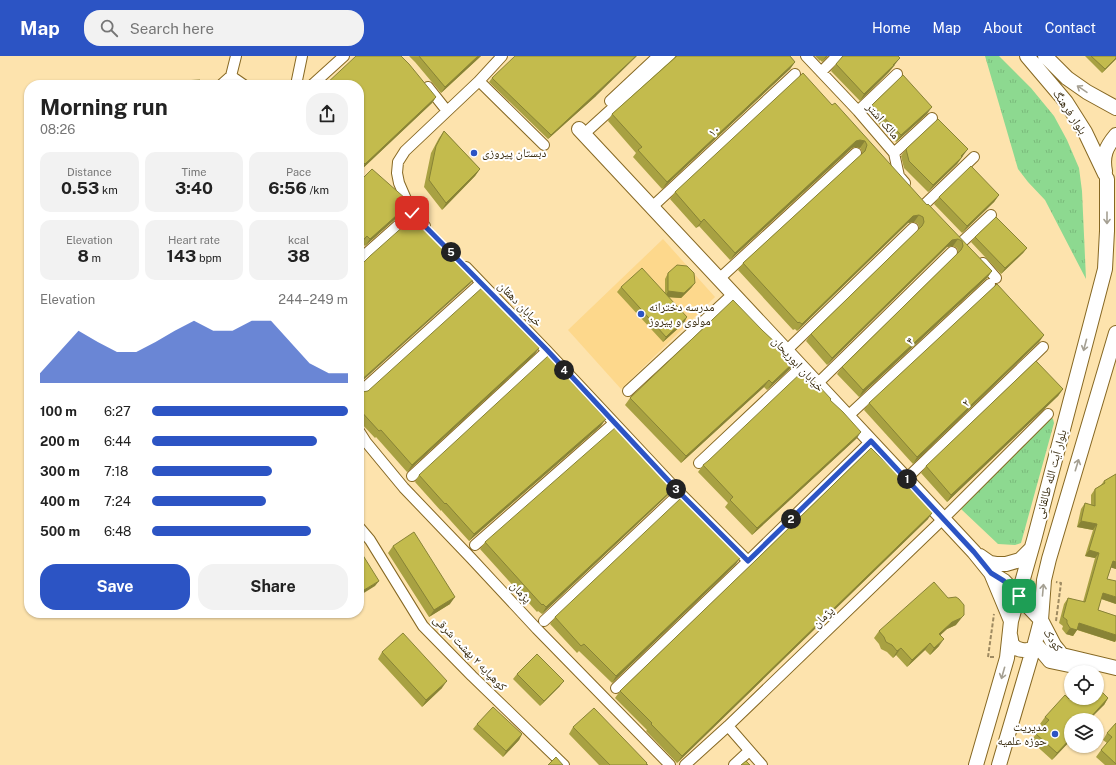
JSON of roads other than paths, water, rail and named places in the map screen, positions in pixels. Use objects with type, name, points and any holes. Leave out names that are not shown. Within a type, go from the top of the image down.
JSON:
[{"type":"main road","name":"بلوار فرهنگ","points":[[1027,56],[1066,102],[1085,132],[1106,177]]},
{"type":"main road","name":"بلوار فرهنگ","points":[[1045,56],[1067,78],[1087,92],[1116,108]]},
{"type":"main road","name":"خیابان ابوریحان","points":[[582,132],[848,416],[974,552],[991,573],[1004,581],[1019,596]]},
{"type":"main road","name":"بلوار آیت الله طالقانی","points":[[976,765],[1007,658],[1011,628],[1019,596],[1105,269],[1107,231],[1106,177],[1104,163],[1105,153],[1109,143],[1116,135]]},
{"type":"main road","points":[[1106,177],[1116,190]]},
{"type":"main road","name":"بلوار آیت الله طالقانی","points":[[999,765],[1034,646],[1040,620],[1044,580],[1049,559],[1116,333]]},
{"type":"main road","points":[[974,552],[990,563],[1000,564],[1013,563],[1020,560],[1032,548]]},
{"type":"main road","points":[[991,573],[1011,628],[1012,645],[1015,648],[1026,650],[1034,646]]},
{"type":"main road","name":"کودک","points":[[1019,596],[1040,620],[1054,645],[1062,655],[1116,668]]},
{"type":"main road","name":"کودک","points":[[1034,646],[1050,661],[1067,665]]},
{"type":"main road","name":"کودک","points":[[1104,674],[1116,677]]},
{"type":"street","points":[[227,80],[231,76],[236,56]]},
{"type":"street","points":[[297,80],[302,56]]},
{"type":"street","points":[[318,80],[344,56]]},
{"type":"street","points":[[433,234],[412,213],[399,183],[397,173],[398,162],[405,151],[502,56]]},
{"type":"street","points":[[582,132],[658,56]]},
{"type":"street","points":[[582,132],[670,56]]},
{"type":"street","name":"مالک اشتر","points":[[806,56],[894,152],[899,176],[922,201],[974,157]]},
{"type":"street","points":[[821,72],[837,56]]},
{"type":"street","name":"۱۰","points":[[652,207],[795,74]]},
{"type":"street","points":[[858,111],[897,74]]},
{"type":"street","points":[[231,76],[237,80]]},
{"type":"street","points":[[419,77],[447,111]]},
{"type":"street","points":[[478,81],[544,145]]},
{"type":"street","points":[[894,152],[932,118]]},
{"type":"street","points":[[719,279],[856,153]]},
{"type":"street","points":[[364,256],[412,213]]},
{"type":"street","points":[[962,242],[991,215]]},
{"type":"street","points":[[786,351],[913,228]]},
{"type":"street","points":[[818,384],[952,252]]},
{"type":"street","name":"۴","points":[[848,416],[993,281],[977,258]]},
{"type":"street","name":"خیابان دهقان","points":[[460,261],[547,350],[680,493],[748,561]]},
{"type":"street","points":[[364,388],[481,283]]},
{"type":"street","points":[[628,391],[733,294]]},
{"type":"street","name":"۲","points":[[906,479],[1043,347]]},
{"type":"street","points":[[412,476],[547,350]]},
{"type":"street","points":[[699,463],[802,367]]},
{"type":"street","name":"پژمان","points":[[685,765],[728,726],[943,519],[1048,414]]},
{"type":"street","points":[[475,545],[614,423]]},
{"type":"street","name":"پژمان","points":[[364,439],[404,488],[476,563],[536,629],[670,765]]},
{"type":"street","points":[[616,688],[871,441]]},
{"type":"street","points":[[544,621],[680,493]]},
{"type":"street","name":"کوهپایه ۲ بهشت شرقی","points":[[364,533],[370,540],[423,626],[472,676],[564,765]]},
{"type":"street","points":[[728,726],[762,765]]},
{"type":"street","points":[[734,765],[749,751]]},
{"type":"place","name":"دبستان پیروزی","points":[[474,153]]},
{"type":"place","name":"مدرسه دخترانه مولوی و پیروز","points":[[641,314]]},
{"type":"place","name":"مدیریت حوزه علمیه","points":[[1055,734]]}]
